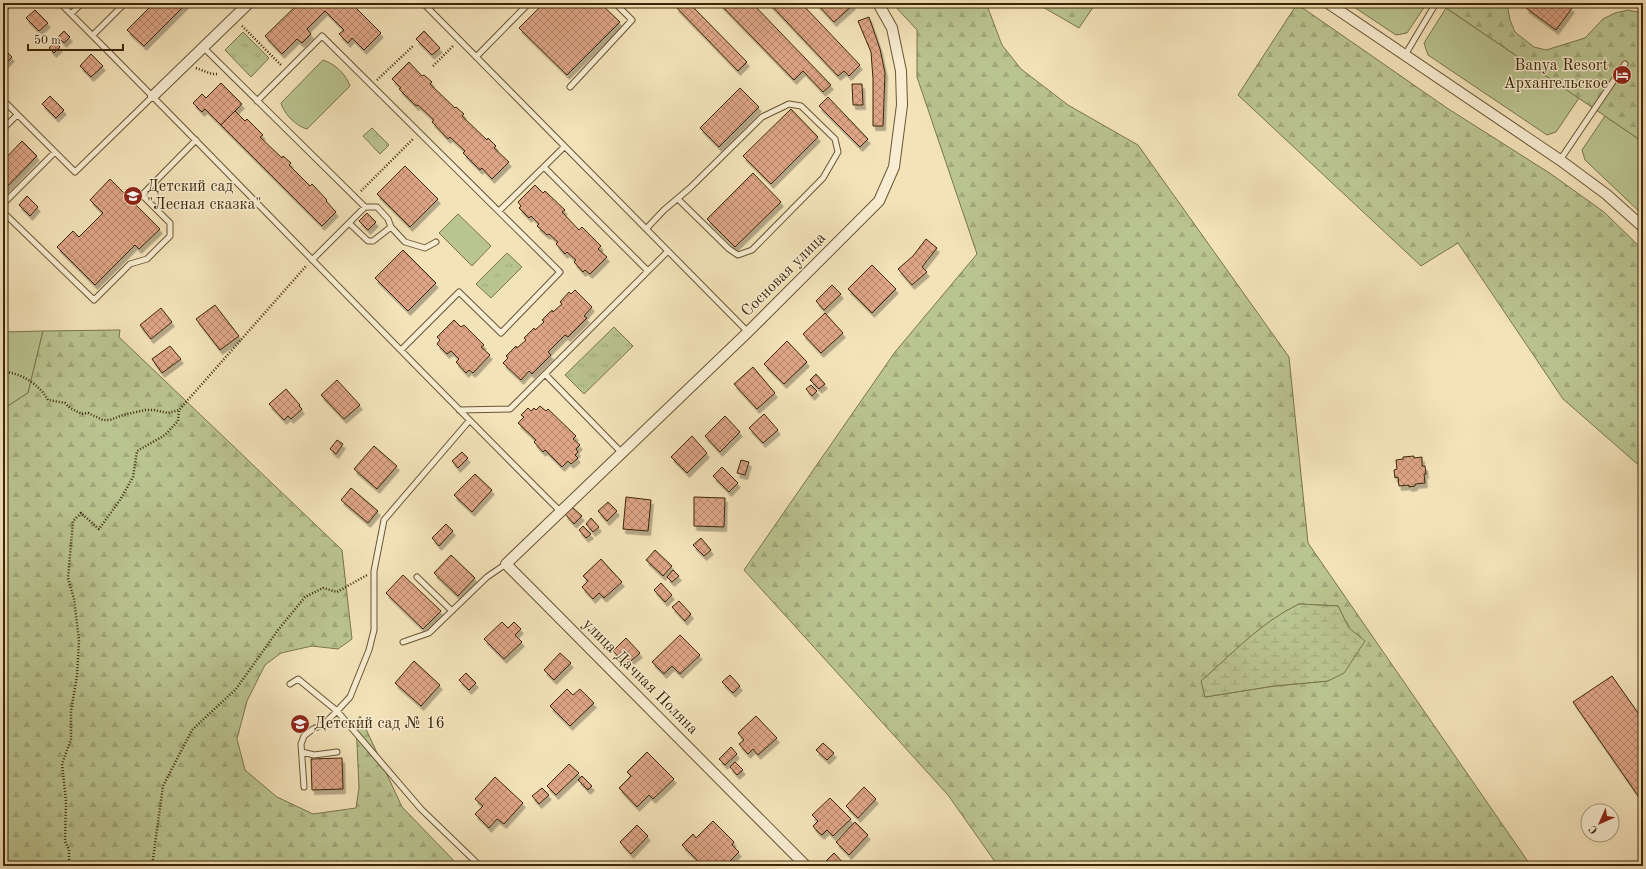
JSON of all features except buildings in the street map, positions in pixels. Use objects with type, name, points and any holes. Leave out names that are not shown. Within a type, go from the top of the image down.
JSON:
[{"type":"street","points":[[153,96],[249,3]]},
{"type":"street","name":"Сосновая улица","points":[[560,511],[748,332],[879,201],[887,186],[894,167],[902,105],[901,71],[892,28],[878,3]]},
{"type":"street","points":[[1328,3],[1560,160],[1606,194],[1643,227]]},
{"type":"street","points":[[506,564],[560,511]]},
{"type":"street","name":"улица Дачная Поляна","points":[[506,564],[806,866]]},
{"type":"lane","points":[[3,10],[10,3]]},
{"type":"lane","points":[[60,3],[153,96],[469,421],[560,511]]},
{"type":"lane","points":[[71,14],[82,3]]},
{"type":"lane","points":[[93,35],[125,3]]},
{"type":"lane","points":[[423,3],[748,332]]},
{"type":"lane","points":[[476,57],[529,3]]},
{"type":"lane","points":[[570,87],[632,20],[615,3]]},
{"type":"lane","points":[[1405,55],[1436,3]]},
{"type":"lane","points":[[257,101],[322,36],[560,272],[501,333],[459,292],[401,350]]},
{"type":"lane","points":[[203,47],[354,197],[365,206],[377,207],[388,219],[391,227],[405,242],[425,248],[436,242]]},
{"type":"lane","points":[[1560,160],[1625,64]]},
{"type":"lane","points":[[3,100],[75,172],[153,96]]},
{"type":"lane","points":[[646,229],[664,210],[690,188],[762,116],[789,104],[800,106],[835,139],[838,152],[823,178],[752,250],[738,255],[729,249],[678,199]]},
{"type":"lane","points":[[3,129],[17,115]]},
{"type":"lane","points":[[3,212],[94,300],[130,264],[147,259],[170,236],[170,223],[142,195],[196,140]]},
{"type":"lane","points":[[499,211],[564,147]]},
{"type":"lane","points":[[3,204],[55,152]]},
{"type":"lane","points":[[544,167],[648,271]]},
{"type":"lane","points":[[312,260],[365,206]]},
{"type":"lane","points":[[349,223],[368,241],[373,241],[391,227]]},
{"type":"lane","points":[[459,410],[510,409],[668,252]]},
{"type":"lane","points":[[545,374],[621,452]]},
{"type":"lane","points":[[304,787],[301,744],[304,736],[313,729],[324,724],[350,697],[369,650],[374,630],[374,571],[384,520],[469,421]]},
{"type":"lane","points":[[403,642],[429,632],[487,577],[506,564]]},
{"type":"lane","points":[[417,577],[452,611]]},
{"type":"lane","points":[[290,684],[298,679],[337,711],[421,809],[480,866]]},
{"type":"lane","points":[[302,752],[314,755],[337,752]]},
{"type":"path","points":[[242,26],[287,71]]},
{"type":"path","points":[[433,66],[459,40]]},
{"type":"path","points":[[372,86],[413,46]]},
{"type":"path","points":[[186,64],[212,74],[232,76]]},
{"type":"path","points":[[354,197],[419,133]]},
{"type":"path","points":[[3,372],[21,377],[38,387],[48,400],[66,404],[77,412],[82,414],[88,413],[103,420],[110,420],[123,415],[145,410],[168,413],[179,410],[312,260]]},
{"type":"path","points":[[69,866],[69,850],[65,841],[66,801],[62,764],[71,739],[71,711],[77,676],[78,640],[74,599],[68,578],[73,521],[82,513],[99,529],[120,500],[132,476],[137,451],[165,435],[178,421],[179,410]]},
{"type":"path","points":[[152,866],[163,786],[192,730],[236,689],[278,630],[305,597],[323,588],[336,592],[374,571]]},
{"type":"green space","points":[[892,3],[986,3],[1002,45],[1021,69],[1068,105],[1138,145],[1289,357],[1308,543],[1531,866],[998,866],[948,795],[744,570],[895,352],[977,254],[917,77],[917,30]],"holes":[[[1299,604],[1338,606],[1349,628],[1328,681],[1274,686],[1205,697],[1202,681],[1236,649],[1272,620]]]},
{"type":"green space","points":[[1036,3],[1096,3],[1079,28]]},
{"type":"green space","points":[[1348,3],[1427,3],[1407,33],[1396,35]]},
{"type":"green space","points":[[1439,3],[1507,3],[1510,20],[1515,32],[1534,47],[1546,50],[1585,38],[1603,19],[1615,13],[1628,10],[1643,13],[1643,142]]},
{"type":"green space","points":[[1297,4],[1447,108],[1551,174],[1604,212],[1643,250],[1643,469],[1563,399],[1458,243],[1421,266],[1238,95]]},
{"type":"green space","points":[[1446,8],[1579,98],[1556,132],[1547,135],[1428,55],[1424,43]]},
{"type":"green space","points":[[243,32],[269,58],[251,77],[225,50]]},
{"type":"green space","points":[[323,60],[340,70],[346,77],[350,86],[307,129],[291,119],[281,103]]},
{"type":"green space","points":[[1605,116],[1643,142],[1643,215],[1585,160],[1582,150]]},
{"type":"green space","points":[[372,128],[389,145],[380,154],[363,136]]},
{"type":"green space","points":[[458,214],[491,246],[472,266],[439,233]]},
{"type":"green space","points":[[507,253],[522,267],[491,298],[476,284]]},
{"type":"green space","points":[[614,327],[633,346],[584,394],[565,375]]},
{"type":"green space","points":[[120,330],[119,337],[342,550],[352,639],[338,649],[312,646],[281,653],[265,665],[247,701],[237,739],[245,770],[277,797],[313,814],[356,808],[359,788],[356,722],[360,716],[402,807],[459,866],[3,866],[3,409],[28,393],[43,331]]},
{"type":"green space","points":[[43,331],[28,393],[3,409],[3,332]]},
{"type":"green space","points":[[1299,604],[1338,606],[1349,628],[1365,641],[1344,673],[1328,681],[1274,686],[1205,697],[1201,681],[1259,629],[1285,611]]},
{"type":"place","name":"Banya Resort Архангельское","points":[[1622,75]]},
{"type":"place","name":"Детский сад \"Лесная сказка\"","points":[[133,196]]},
{"type":"place","name":"Детский сад № 16","points":[[300,724]]}]
